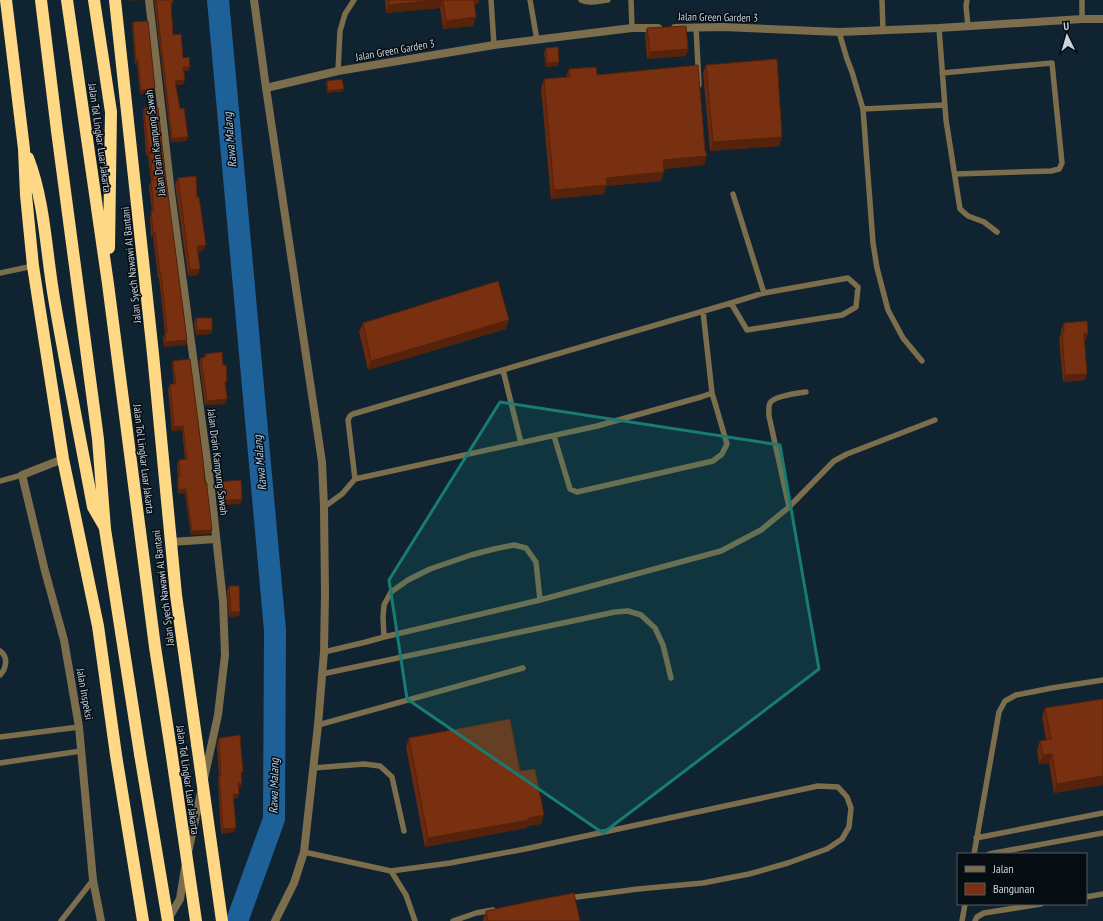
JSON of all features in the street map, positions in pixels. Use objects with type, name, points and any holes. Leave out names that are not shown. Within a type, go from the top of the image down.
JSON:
[{"type":"highway","points":[[6,0],[24,149],[33,266],[63,459],[98,626],[116,755],[142,921]]},
{"type":"highway","points":[[41,0],[98,439],[105,529],[167,921]]},
{"type":"highway","name":"Jalan Tol Lingkar Luar Jakarta","points":[[67,0],[108,284],[155,647],[196,921]]},
{"type":"highway","points":[[94,0],[111,112],[108,284]]},
{"type":"highway","name":"Jalan Syech Nawawi Al Bantani","points":[[115,0],[154,362],[176,595],[222,921]]},
{"type":"highway","points":[[24,149],[33,171],[42,213],[53,297],[92,507],[105,529]]},
{"type":"street","name":"Jalan Drain Kampung Sawah","points":[[149,0],[171,193],[211,490],[223,601],[225,655],[218,715],[180,899],[167,921]]},
{"type":"street","points":[[254,0],[322,462],[324,507],[324,652],[314,768],[304,852],[294,883],[275,921]]},
{"type":"street","name":"Jalan Green Garden 3","points":[[266,88],[338,71],[494,45],[632,28],[696,27],[839,32],[1103,19]]},
{"type":"street","points":[[22,475],[63,459]]},
{"type":"street","name":"Jalan Inspeksi","points":[[22,475],[45,571],[64,640],[79,727],[93,880],[101,921]]},
{"type":"street","points":[[171,542],[216,539]]},
{"type":"lane","points":[[338,71],[340,31],[345,14],[354,0]]},
{"type":"lane","points":[[491,0],[494,45]]},
{"type":"lane","points":[[530,0],[537,40]]},
{"type":"lane","points":[[581,0],[592,2],[608,0]]},
{"type":"lane","points":[[631,0],[632,28]]},
{"type":"lane","points":[[882,0],[883,30]]},
{"type":"lane","points":[[967,0],[966,6],[968,26]]},
{"type":"lane","points":[[1082,0],[1082,19]]},
{"type":"lane","points":[[696,27],[699,89]]},
{"type":"lane","points":[[939,28],[946,120],[960,209],[968,216],[984,222],[997,232]]},
{"type":"lane","points":[[839,32],[863,109],[873,243],[877,268],[888,310],[903,338],[922,362]]},
{"type":"lane","points":[[942,73],[1052,63],[1062,163],[1059,169],[1051,171],[955,174]]},
{"type":"lane","points":[[863,109],[945,105]]},
{"type":"lane","points":[[733,194],[764,293]]},
{"type":"lane","points":[[0,273],[33,266]]},
{"type":"lane","points":[[355,479],[348,420],[353,414],[764,293],[848,278],[858,287],[856,307],[842,315],[747,330],[731,303]]},
{"type":"lane","points":[[554,436],[570,489],[577,492],[713,461],[722,454],[727,444],[712,393],[703,311]]},
{"type":"lane","points":[[503,370],[521,442]]},
{"type":"lane","points":[[789,507],[769,416],[769,406],[771,401],[776,398],[806,392]]},
{"type":"lane","points":[[324,507],[342,494],[355,479],[597,426],[701,398],[712,393]]},
{"type":"lane","points":[[324,652],[540,600],[721,551],[761,530],[789,507],[834,461],[847,454],[934,420]]},
{"type":"lane","points":[[0,481],[22,475]]},
{"type":"lane","points":[[384,637],[384,605],[391,592],[430,569],[494,549],[514,545],[526,548],[536,562],[540,600]]},
{"type":"lane","points":[[322,674],[615,612],[628,611],[641,615],[655,628],[663,645],[671,678]]},
{"type":"lane","points":[[0,651],[3,653],[6,661],[5,668],[0,676]]},
{"type":"lane","points":[[318,725],[523,668]]},
{"type":"lane","points":[[974,853],[999,712],[1005,701],[1016,695],[1103,680]]},
{"type":"lane","points":[[0,737],[79,727]]},
{"type":"lane","points":[[0,763],[81,750]]},
{"type":"lane","points":[[314,768],[364,764],[380,766],[392,777],[404,831]]},
{"type":"lane","points":[[304,852],[391,871],[450,863],[526,848],[818,786],[838,787],[847,797],[851,808],[849,827],[842,839],[827,849],[788,863],[749,874],[703,883],[638,889],[560,900]]},
{"type":"lane","points":[[976,838],[1103,813]]},
{"type":"lane","points":[[994,853],[1103,833]]},
{"type":"lane","points":[[391,871],[406,895],[415,921]]},
{"type":"lane","points":[[61,921],[93,880]]},
{"type":"lane","points":[[1087,897],[1103,894]]},
{"type":"lane","points":[[962,921],[965,905]]},
{"type":"lane","points":[[975,921],[977,917],[984,913],[1035,905]]},
{"type":"lane","points":[[453,921],[476,912],[498,910]]},
{"type":"highlighted area","points":[[500,402],[780,445],[819,669],[603,833],[407,699],[389,580]]},
{"type":"building","points":[[156,0],[173,0],[173,2],[171,2],[173,35],[181,34],[183,58],[189,57],[190,67],[183,67],[185,80],[175,81],[180,109],[184,108],[188,137],[172,138]]},
{"type":"building","points":[[389,0],[436,0],[389,5]]},
{"type":"building","points":[[443,0],[474,0],[476,17],[446,21]]},
{"type":"building","points":[[148,21],[155,88],[141,90],[138,60],[136,60],[133,22]]},
{"type":"building","points":[[686,26],[688,49],[650,52],[647,28]]},
{"type":"building","points":[[558,47],[559,62],[547,63],[546,48]]},
{"type":"building","points":[[777,59],[782,137],[713,142],[706,65]]},
{"type":"building","points":[[698,65],[705,150],[707,156],[663,160],[664,172],[606,178],[607,185],[554,190],[544,79],[570,77],[569,69],[596,67],[597,75]]},
{"type":"building","points":[[342,79],[344,89],[328,91],[327,81]]},
{"type":"building","points":[[144,108],[158,108],[187,340],[166,342],[165,332],[167,332],[161,273],[160,274],[151,211],[154,211],[151,181],[153,180],[150,151],[148,151]]},
{"type":"building","points":[[196,176],[197,197],[199,197],[206,245],[197,246],[200,269],[190,270],[178,178]]},
{"type":"building","points":[[498,281],[509,320],[371,361],[363,323]]},
{"type":"building","points":[[196,318],[212,318],[212,330],[197,330]]},
{"type":"building","points":[[1087,321],[1088,333],[1084,334],[1087,374],[1065,375],[1062,332],[1064,332],[1064,323]]},
{"type":"building","points":[[222,352],[223,365],[226,365],[227,381],[225,381],[227,399],[207,401],[201,358],[206,357],[205,354]]},
{"type":"building","points":[[190,359],[212,530],[192,531],[186,489],[179,490],[179,460],[187,459],[183,426],[174,427],[170,384],[176,384],[173,361]]},
{"type":"building","points":[[241,480],[242,499],[220,501],[218,482]]},
{"type":"building","points":[[229,586],[239,586],[240,612],[231,612]]},
{"type":"building","points":[[1103,699],[1103,776],[1057,784],[1052,754],[1043,755],[1040,741],[1051,739],[1045,708]]},
{"type":"building","points":[[510,719],[520,771],[535,769],[544,815],[529,818],[529,820],[428,838],[409,738]]},
{"type":"building","points":[[240,735],[243,772],[241,772],[242,783],[238,783],[239,794],[233,794],[236,828],[223,829],[219,776],[221,776],[219,738]]},
{"type":"building","points":[[574,893],[580,921],[488,921],[486,911]]},
{"type":"waterway","name":"Rawa Malang","points":[[218,0],[275,630],[274,819],[237,921]]}]
